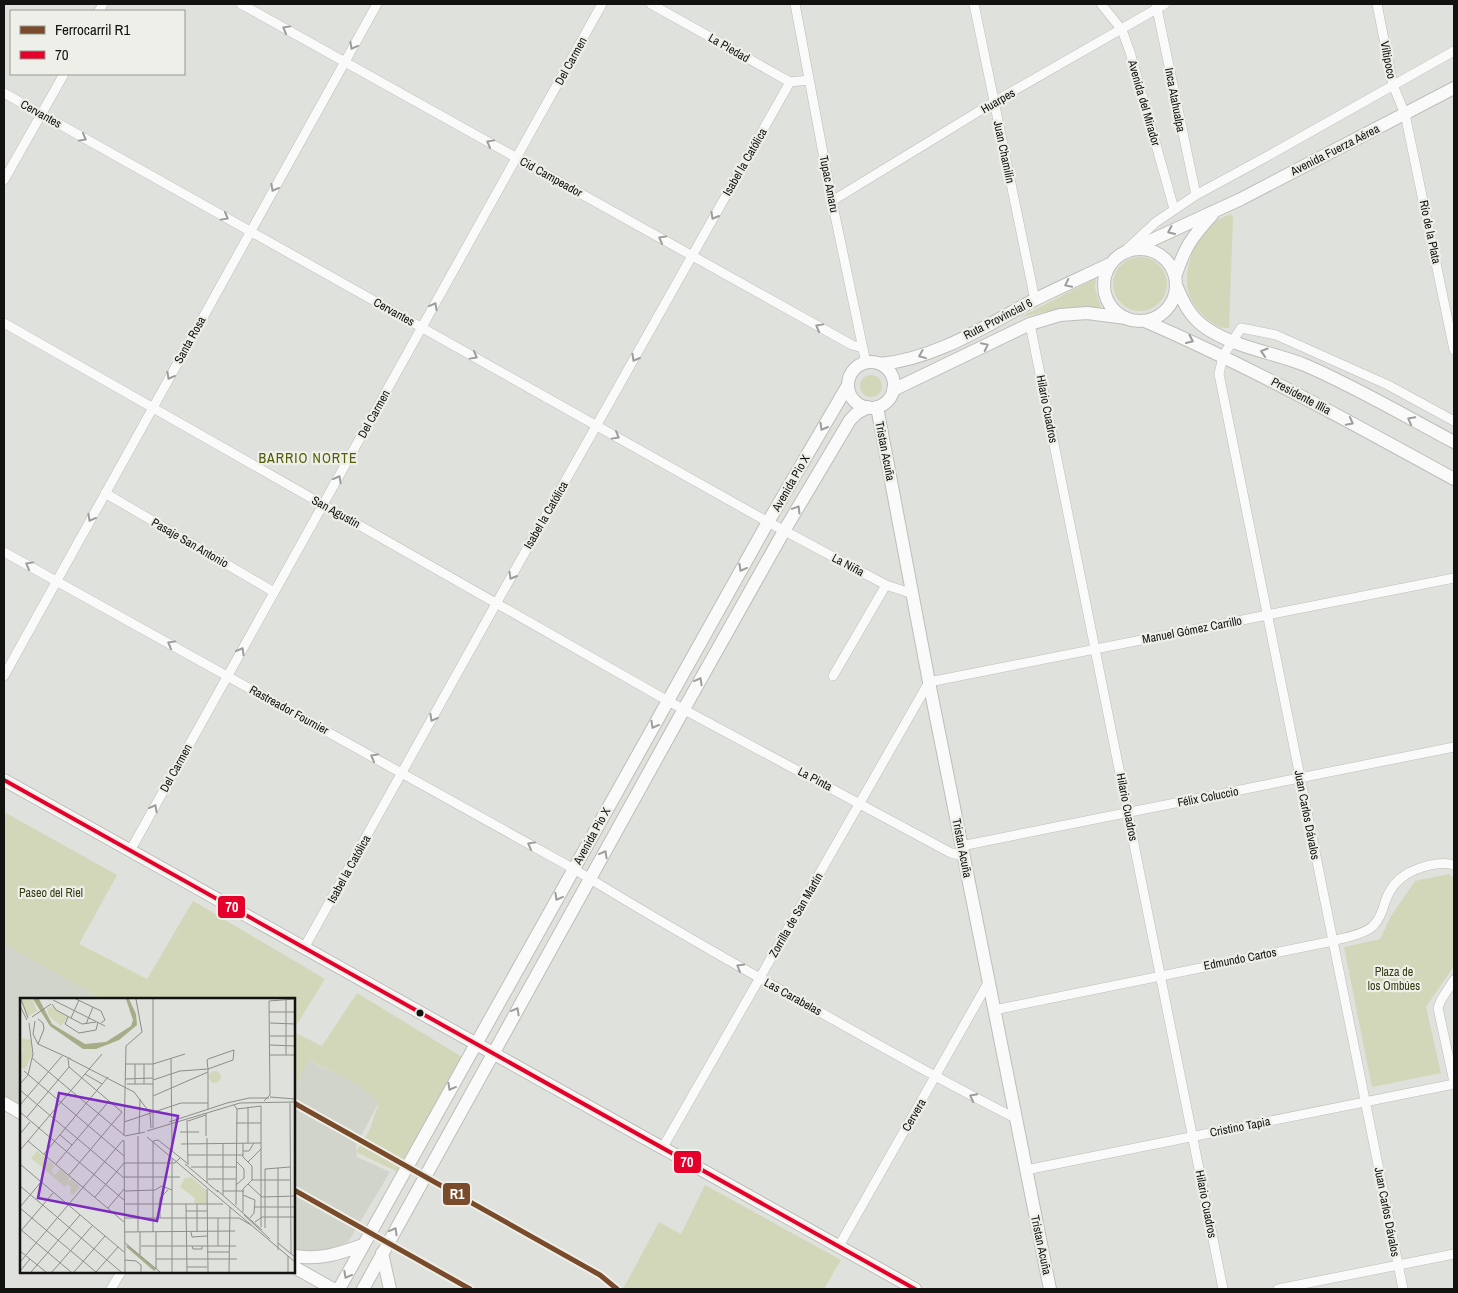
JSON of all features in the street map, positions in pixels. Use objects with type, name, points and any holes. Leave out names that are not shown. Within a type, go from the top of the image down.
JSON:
[{"type":"main road","name":"Avenida Fuerza Aérea","points":[[1124,253],[1215,211],[1454,88]]},
{"type":"main road","points":[[1176,281],[1168,263],[1156,253],[1136,249],[1124,253],[1112,263],[1106,272],[1105,294],[1109,304],[1126,318],[1135,321],[1145,321],[1159,315],[1170,305],[1175,295],[1182,255],[1192,236],[1215,211]]},
{"type":"main road","name":"Ruta Provincial 6","points":[[880,364],[900,362],[969,335],[1035,300],[1112,263]]},
{"type":"main road","name":"Presidente Illia","points":[[1176,281],[1181,299],[1192,318],[1206,328],[1232,342],[1303,364],[1454,442]]},
{"type":"main road","name":"Ruta Provincial 6","points":[[893,390],[1030,324],[1060,315],[1087,313],[1126,318]]},
{"type":"main road","name":"Presidente Illia","points":[[1145,321],[1271,379],[1454,478]]},
{"type":"main road","points":[[866,363],[880,364],[887,368],[894,382],[893,390],[887,401],[872,407],[856,402],[848,385],[853,371],[866,363]]},
{"type":"main road","name":"Avenida Pio X","points":[[339,1289],[768,522],[848,385]]},
{"type":"main road","name":"Avenida Pio X","points":[[363,1289],[784,531],[850,420],[857,413],[872,407]]},
{"type":"main road","name":"Tristan Acuña","points":[[872,407],[913,594],[988,983],[1050,1289]]},
{"type":"main road","points":[[4,780],[915,1289]]},
{"type":"main road","points":[[4,1103],[20,1112]]},
{"type":"main road","points":[[295,1256],[311,1258],[336,1255],[363,1245]]},
{"type":"main road","points":[[382,1253],[390,1289]]},
{"type":"main road","points":[[295,1268],[333,1289]]},
{"type":"street","name":"Cid Campeador","points":[[241,4],[852,345],[863,348]]},
{"type":"street","name":"Santa Rosa","points":[[4,676],[377,4]]},
{"type":"street","name":"Del Carmen","points":[[130,851],[602,4]]},
{"type":"street","name":"La Piedad","points":[[651,4],[790,82]]},
{"type":"street","name":"Tupac Amaru","points":[[795,4],[832,201],[866,363]]},
{"type":"street","name":"Juan Chamilin","points":[[974,4],[1035,300]]},
{"type":"street","name":"Avenida del Mirador","points":[[1101,4],[1122,30],[1130,52],[1174,209]]},
{"type":"street","name":"Viltipoco","points":[[1377,4],[1393,85],[1405,114]]},
{"type":"street","name":"Huarpes","points":[[832,201],[994,102],[1122,30],[1160,5]]},
{"type":"street","name":"Inca Atahualpa","points":[[1160,5],[1196,195]]},
{"type":"street","points":[[1124,253],[1156,222],[1196,195],[1454,51]]},
{"type":"street","points":[[4,180],[63,75]]},
{"type":"street","points":[[790,82],[809,80]]},
{"type":"street","name":"Isabel la Católica","points":[[304,948],[790,82]]},
{"type":"street","name":"Cervantes","points":[[4,94],[784,531]]},
{"type":"street","name":"Río de la Plata","points":[[1405,114],[1454,350]]},
{"type":"street","name":"San Agustín","points":[[4,323],[668,701]]},
{"type":"street","name":"Hilario Cuadros","points":[[1030,324],[1224,1289]]},
{"type":"street","points":[[1232,342],[1241,328],[1276,334],[1388,385],[1454,421]]},
{"type":"street","name":"Juan Carlos Dávalos","points":[[1232,342],[1223,356],[1219,374],[1403,1289]]},
{"type":"street","name":"Pasaje San Antonio","points":[[105,493],[274,592]]},
{"type":"street","name":"La Niña","points":[[784,531],[886,585],[913,594]]},
{"type":"street","name":"Rastreador Fournier","points":[[4,552],[574,869]]},
{"type":"street","name":"Manuel Gómez Carrillo","points":[[929,682],[1454,578]]},
{"type":"street","points":[[833,676],[886,585]]},
{"type":"street","name":"Zorrilla de San Martín","points":[[663,1147],[929,682]]},
{"type":"street","name":"La Pinta","points":[[668,701],[951,853],[963,851]]},
{"type":"street","name":"Félix Coluccio","points":[[963,851],[1128,813],[1454,748]]},
{"type":"street","name":"Edmundo Cartos","points":[[994,1010],[1333,941],[1365,932],[1374,925],[1382,912],[1387,897],[1396,881],[1410,871],[1431,864],[1454,865]]},
{"type":"street","name":"Las Carabelas","points":[[574,869],[936,1078],[1017,1119]]},
{"type":"street","points":[[1454,980],[1438,1008],[1454,1083]]},
{"type":"street","name":"Cervera","points":[[839,1246],[936,1078],[988,983]]},
{"type":"street","name":"Cristino Tapia","points":[[1026,1170],[1454,1083]]},
{"type":"street","points":[[1278,1289],[1454,1254]]},
{"type":"street","points":[[111,1289],[120,1273]]},
{"type":"shaded area","points":[[4,944],[100,998],[20,998],[20,1104],[4,1095]]},
{"type":"shaded area","points":[[308,1060],[357,1084],[379,1102],[356,1146],[357,1157],[390,1172],[348,1242],[332,1249],[311,1253],[295,1250],[295,1086]]},
{"type":"green space","points":[[1231,214],[1233,218],[1229,328],[1226,328],[1219,327],[1197,309],[1191,299],[1187,281],[1190,260],[1198,240],[1210,225]]},
{"type":"green space","points":[[1135,257],[1145,257],[1155,261],[1163,269],[1167,284],[1163,299],[1155,307],[1145,311],[1135,311],[1125,307],[1117,299],[1113,289],[1113,279],[1117,269],[1125,261]]},
{"type":"green space","points":[[1096,278],[1095,288],[1101,308],[1063,308],[1021,317]]},
{"type":"green space","points":[[871,375],[879,378],[882,386],[879,394],[871,397],[863,394],[860,386],[863,378]]},
{"type":"green space","name":"Paseo del Riel","points":[[4,812],[117,875],[79,944],[147,979],[193,901],[325,979],[295,1027],[295,998],[100,998],[4,944]]},
{"type":"green space","name":"Plaza de los Ombúes","points":[[1449,874],[1454,878],[1454,966],[1426,1007],[1441,1073],[1372,1087],[1344,947],[1380,939],[1391,916],[1415,881]]},
{"type":"green space","points":[[357,993],[467,1060],[402,1174],[356,1152],[370,1129],[379,1102],[357,1084],[309,1060],[295,1086],[295,1032],[322,1046]]},
{"type":"green space","points":[[705,1185],[841,1260],[824,1289],[623,1289],[659,1222],[681,1234]]},
{"type":"rail line","name":"R1","points":[[295,1104],[600,1275],[617,1289]]},
{"type":"rail line","name":"R1","points":[[295,1191],[470,1289]]},
{"type":"transit line","name":"70","points":[[4,780],[915,1289]]},
{"type":"district","name":"BARRIO NORTE","points":[[308,458]]}]
